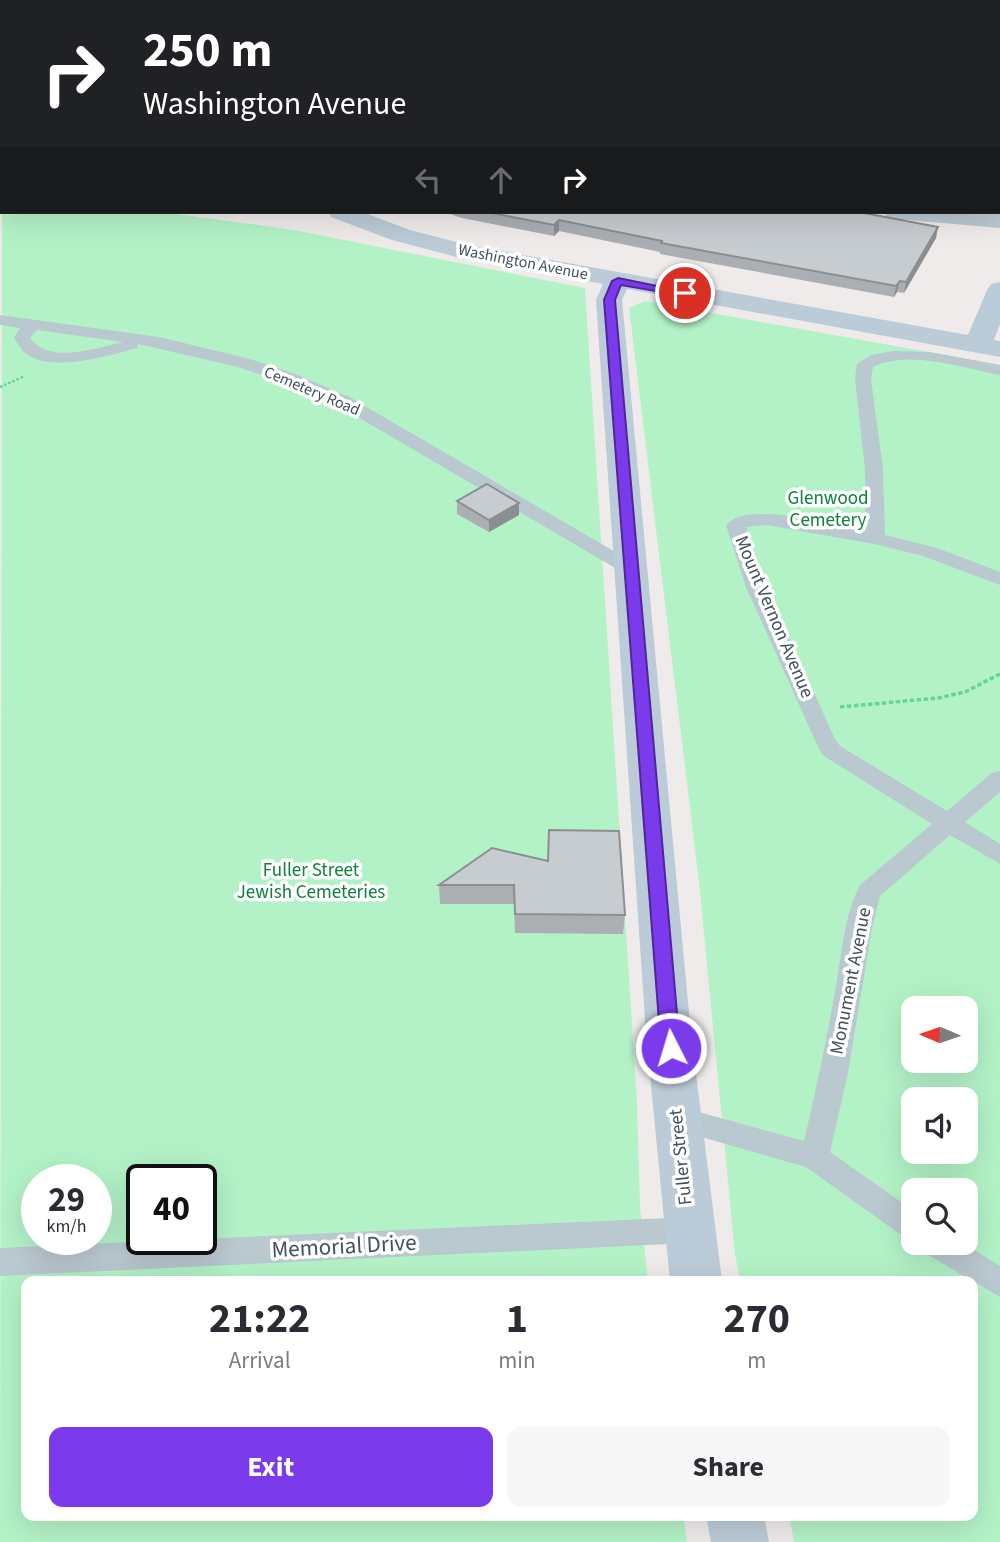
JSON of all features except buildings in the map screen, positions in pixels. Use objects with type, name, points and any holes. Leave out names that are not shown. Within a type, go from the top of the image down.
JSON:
[{"type":"street","name":"Washington Avenue","points":[[345,214],[382,229],[445,247],[618,281],[989,347]]},
{"type":"street","points":[[919,214],[1000,221]]},
{"type":"street","name":"Fuller Street","points":[[618,281],[609,300],[629,568],[677,1118],[695,1276]]},
{"type":"street","points":[[989,347],[1000,290]]},
{"type":"street","points":[[736,1521],[740,1542]]},
{"type":"lane","name":"Cemetery Road","points":[[0,320],[159,342],[244,363],[292,379],[345,402],[629,568]]},
{"type":"lane","points":[[33,325],[24,332],[22,338],[25,345],[31,350],[53,357],[64,358],[145,342]]},
{"type":"lane","points":[[1000,370],[907,355],[875,356],[864,364],[863,379],[874,469],[875,538],[930,552],[1000,579]]},
{"type":"lane","name":"Mount Vernon Avenue","points":[[875,538],[767,519],[745,520],[736,525],[752,574],[812,708],[820,736],[832,751],[1000,855]]},
{"type":"lane","name":"Monument Avenue","points":[[815,1157],[834,1073],[859,928],[869,892],[1000,779]]},
{"type":"lane","points":[[677,1118],[752,1136],[815,1157],[901,1219]]},
{"type":"lane","name":"Memorial Drive","points":[[0,1262],[689,1230]]},
{"type":"lane","points":[[955,1255],[1000,1283]]},
{"type":"path","points":[[812,708],[938,698],[965,692],[1000,674]]},
{"type":"green space","name":"Fuller Street Jewish Cemeteries","points":[[2,214],[176,214],[294,230],[585,288],[637,1103],[640,1207],[647,1276],[21,1276],[21,1521],[684,1521],[687,1542],[0,1542]]},
{"type":"green space","name":"Glenwood Cemetery","points":[[645,301],[1000,365],[1000,1542],[794,1542],[790,1521],[978,1521],[978,1276],[739,1276],[699,882],[629,308]]},
{"type":"route","points":[[671,1048],[629,568],[609,300],[618,281],[685,293]]}]
